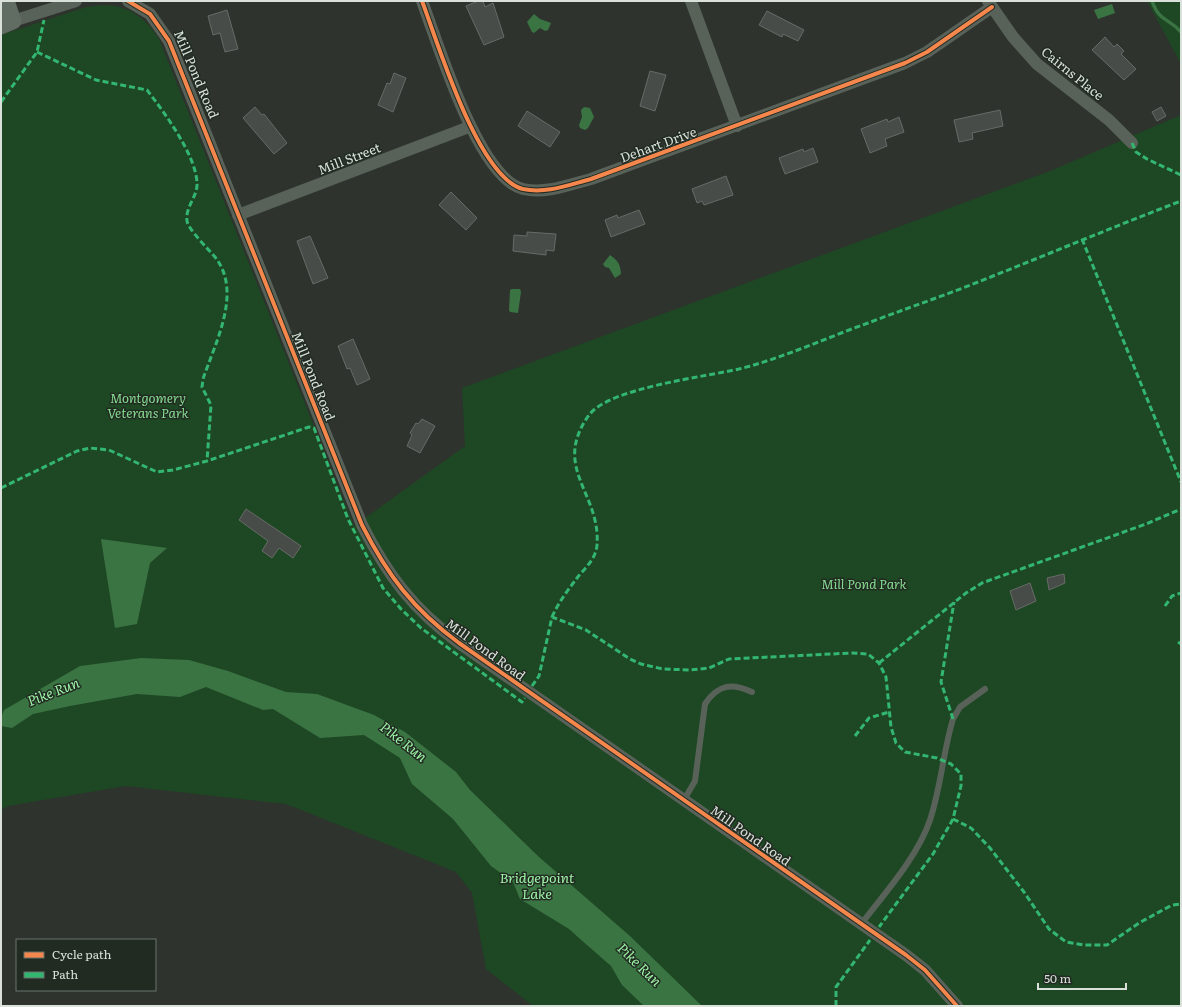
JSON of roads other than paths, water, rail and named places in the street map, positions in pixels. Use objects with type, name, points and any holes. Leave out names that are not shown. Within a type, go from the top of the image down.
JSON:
[{"type":"street","points":[[6,1],[7,24],[76,1]]},
{"type":"street","name":"Mill Pond Road","points":[[128,1],[150,14],[169,41],[362,525],[382,563],[413,604],[443,631],[862,923],[925,970],[957,1006]]},
{"type":"street","name":"Dehart Drive","points":[[422,1],[469,127],[494,169],[512,184],[522,189],[546,191],[591,179],[905,63],[927,52],[990,4]]},
{"type":"street","points":[[691,1],[737,126]]},
{"type":"street","name":"Cairns Place","points":[[990,4],[1013,37],[1037,64],[1109,120],[1132,143]]},
{"type":"street","name":"Mill Street","points":[[238,215],[469,127]]},
{"type":"lane","points":[[684,800],[695,781],[705,704],[712,693],[729,686],[742,688],[752,692]]},
{"type":"lane","points":[[862,923],[912,856],[922,839],[936,803],[953,719],[960,707],[985,689]]},
{"type":"water","points":[[1112,4],[1115,13],[1098,19],[1094,10]]},
{"type":"water","points":[[534,14],[540,19],[551,23],[548,30],[545,31],[540,28],[534,33],[532,32],[527,22]]},
{"type":"water","points":[[584,107],[590,108],[594,117],[588,128],[585,130],[580,128],[579,125],[582,117],[581,110]]},
{"type":"water","points":[[610,255],[617,261],[620,267],[621,274],[615,278],[609,268],[605,267],[603,264]]},
{"type":"water","points":[[520,289],[521,292],[518,313],[510,312],[509,310],[510,290]]},
{"type":"water","points":[[101,539],[167,548],[150,563],[137,624],[115,628]]},
{"type":"water","name":"Bridgepoint Lake","points":[[141,658],[189,660],[228,671],[286,692],[317,694],[374,715],[405,732],[456,772],[470,790],[539,857],[630,936],[702,1006],[644,1006],[622,985],[611,966],[569,929],[520,899],[513,882],[491,866],[453,819],[412,784],[400,758],[364,735],[320,738],[273,709],[263,710],[206,687],[180,697],[137,694],[70,706],[33,714],[12,728],[1,726],[1,718],[4,710],[80,666]]},
{"type":"waterway","points":[[1152,1],[1161,17],[1181,32]]},
{"type":"park label","name":"Montgomery Veterans Park","points":[[148,404]]},
{"type":"park label","name":"Mill Pond Park","points":[[864,583]]},
{"type":"water label","name":"Pike Run","points":[[53,691]]},
{"type":"water label","name":"Pike Run","points":[[404,741]]},
{"type":"water label","name":"Pike Run","points":[[640,964]]}]
